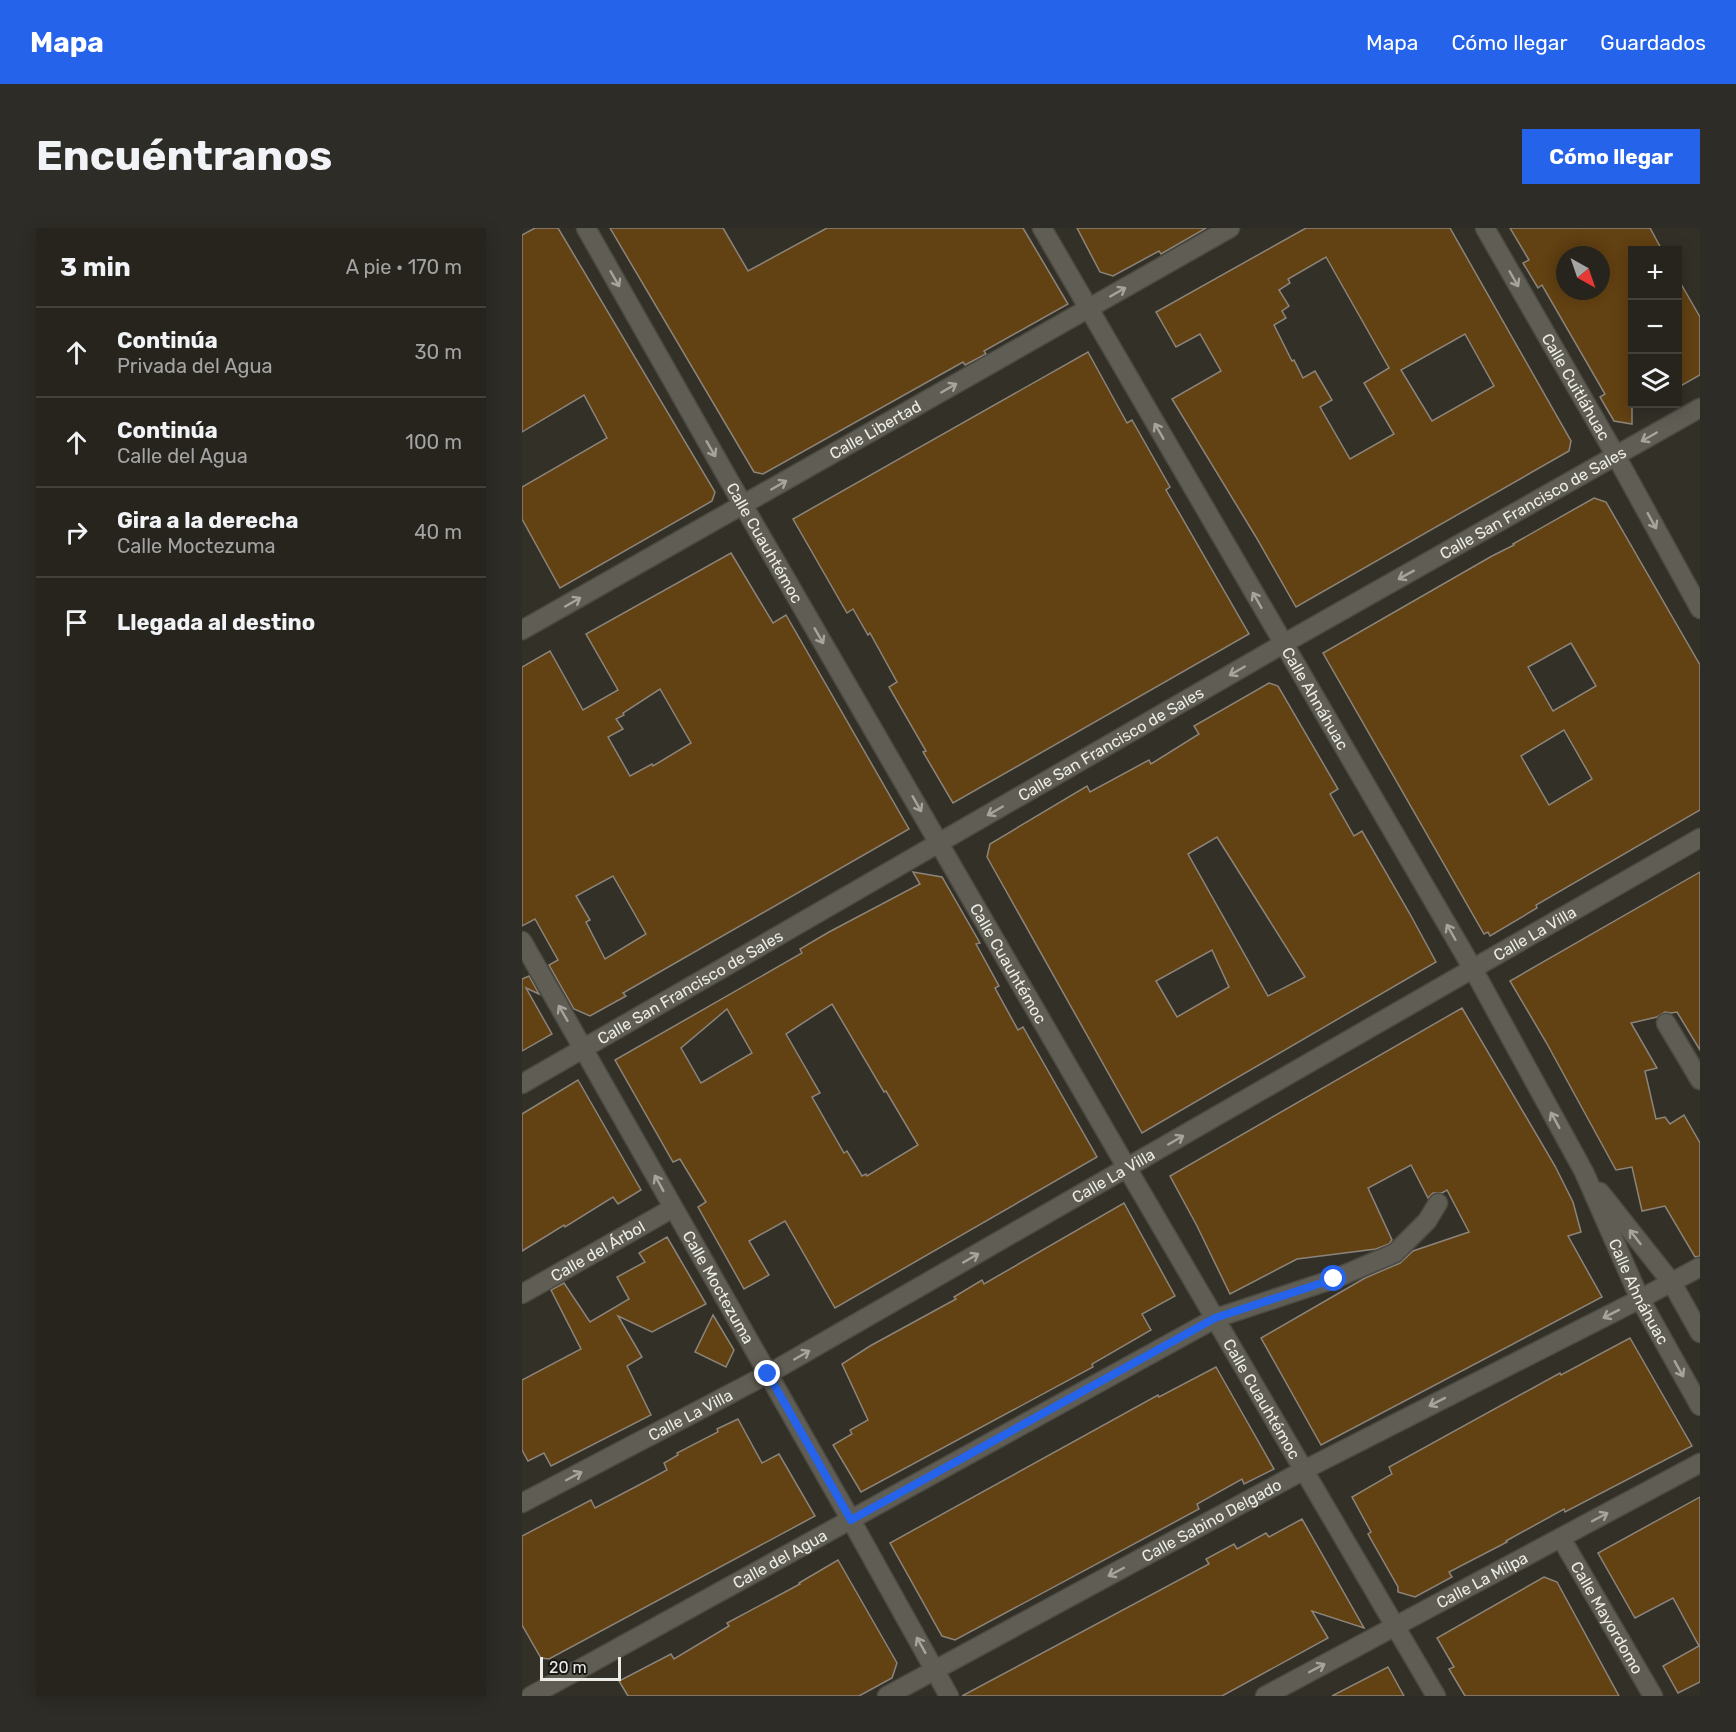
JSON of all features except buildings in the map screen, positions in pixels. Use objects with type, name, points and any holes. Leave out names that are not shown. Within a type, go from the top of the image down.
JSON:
[{"type":"street","name":"Calle Cuauhtémoc","points":[[586,228],[743,505],[1436,1696]]},
{"type":"street","name":"Calle Ahnáhuac","points":[[1042,228],[1473,969],[1584,1172],[1641,1299],[1700,1406]]},
{"type":"street","name":"Calle Libertad","points":[[522,630],[1230,228]]},
{"type":"street","name":"Calle Cuitláhuac","points":[[1485,228],[1616,456],[1700,609]]},
{"type":"street","name":"Calle San Francisco de Sales","points":[[522,1084],[1283,644],[1700,408]]},
{"type":"street","name":"Calle La Villa","points":[[522,1503],[768,1374],[1700,838]]},
{"type":"street","name":"Calle Moctezuma","points":[[522,941],[949,1696]]},
{"type":"street","points":[[1666,1023],[1700,1080]]},
{"type":"street","name":"Calle Ahnáhuac","points":[[1584,1172],[1672,1283],[1700,1333]]},
{"type":"street","name":"Calle del Agua","points":[[531,1696],[1215,1318],[1334,1279],[1395,1253],[1426,1221],[1438,1203]]},
{"type":"street","name":"Calle del Árbol","points":[[522,1294],[673,1208]]},
{"type":"street","name":"Calle Sabino Delgado","points":[[887,1696],[1304,1470],[1700,1267]]},
{"type":"street","name":"Calle La Milpa","points":[[1265,1696],[1700,1463]]},
{"type":"street","name":"Calle Mayordomo","points":[[1561,1538],[1653,1696]]},
{"type":"street","points":[[522,1691],[525,1696]]},
{"type":"route","points":[[768,1374],[851,1520],[1215,1318],[1334,1279]]}]
